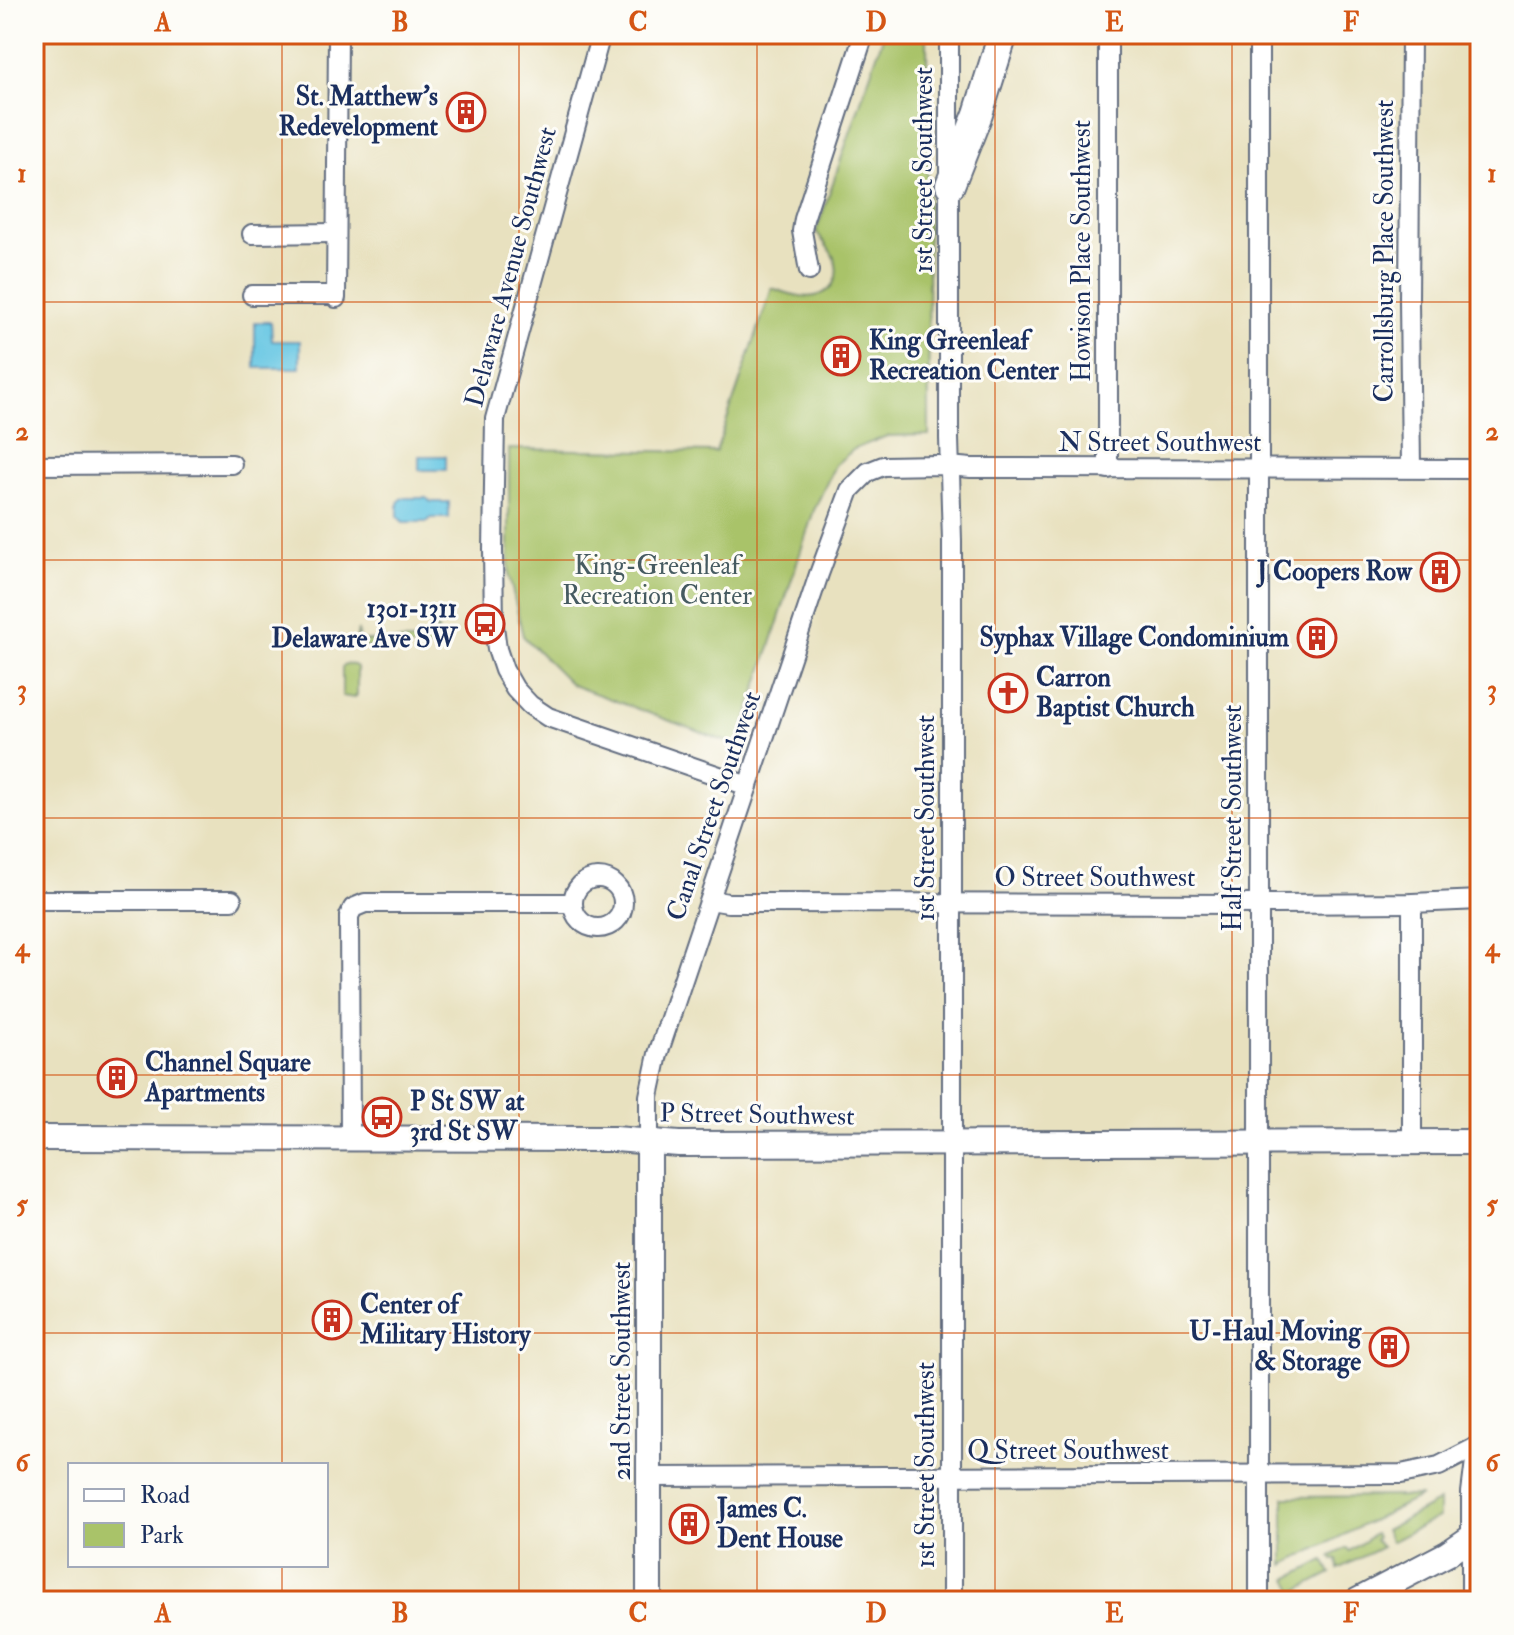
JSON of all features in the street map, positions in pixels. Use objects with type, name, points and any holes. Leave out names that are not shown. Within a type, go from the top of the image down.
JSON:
[{"type":"main road","points":[[950,185],[978,114],[1003,34]]},
{"type":"main road","points":[[1476,1601],[1476,1481],[1480,1461]]},
{"type":"street","points":[[252,295],[336,297],[338,34]]},
{"type":"street","name":"Delaware Avenue Southwest","points":[[601,34],[495,419],[493,550],[497,649],[515,689],[530,705],[548,717],[748,786]]},
{"type":"street","points":[[809,271],[802,231],[804,219],[864,34]]},
{"type":"street","name":"1st Street Southwest","points":[[949,34],[952,1601]]},
{"type":"street","name":"Howison Place Southwest","points":[[1108,34],[1108,469]]},
{"type":"street","name":"Half Street Southwest","points":[[1259,34],[1259,1601]]},
{"type":"street","name":"Carrollsburg Place Southwest","points":[[1411,34],[1411,468]]},
{"type":"street","points":[[252,234],[336,233]]},
{"type":"street","points":[[34,465],[232,464]]},
{"type":"street","name":"N Street Southwest","points":[[850,490],[868,472],[883,466],[1480,469]]},
{"type":"street","name":"Canal Street Southwest","points":[[649,1142],[649,1096],[653,1069],[850,490]]},
{"type":"street","points":[[34,900],[232,900]]},
{"type":"street","name":"O Street Southwest","points":[[710,900],[728,903],[952,904],[1412,903],[1480,900]]},
{"type":"street","points":[[350,1139],[349,920],[353,908],[365,903],[573,903]]},
{"type":"street","points":[[1412,903],[1412,1142]]},
{"type":"street","name":"P Street Southwest","points":[[34,1138],[952,1143],[1480,1142]]},
{"type":"street","name":"2nd Street Southwest","points":[[649,1142],[649,1601]]},
{"type":"street","name":"Q Street Southwest","points":[[650,1477],[1410,1474],[1458,1458],[1480,1445]]},
{"type":"street","points":[[1357,1601],[1447,1554],[1476,1534]]},
{"type":"green space","name":"King-Greenleaf Recreation Center","points":[[884,34],[927,34],[929,435],[887,436],[854,449],[835,465],[814,510],[738,746],[572,685],[523,636],[509,576],[509,449],[716,452],[772,288],[797,296],[814,296],[822,294],[835,279],[837,270],[834,258],[816,232]]},
{"type":"green space","points":[[436,628],[438,647],[362,647],[356,642],[358,630],[359,641],[435,641]]},
{"type":"green space","points":[[345,664],[357,667],[357,695],[354,698],[342,696],[342,668]]},
{"type":"green space","points":[[1421,1496],[1284,1565],[1284,1497]]},
{"type":"green space","points":[[1439,1501],[1439,1517],[1391,1542],[1385,1530]]},
{"type":"green space","points":[[1375,1534],[1375,1540],[1382,1547],[1338,1569],[1337,1559],[1333,1560],[1331,1556],[1347,1548],[1349,1551]]},
{"type":"green space","points":[[1324,1560],[1331,1573],[1295,1592],[1288,1579]]},
{"type":"water","points":[[255,322],[271,322],[272,341],[300,341],[300,368],[255,368]]},
{"type":"water","points":[[419,456],[446,456],[446,470],[419,470]]},
{"type":"water","points":[[402,498],[449,502],[449,518],[403,522],[398,517],[398,503]]},
{"type":"place","name":"St. Matthew's Redevelopment","points":[[466,112]]},
{"type":"place","name":"King Greenleaf Recreation Center","points":[[841,356]]},
{"type":"place","name":"J Coopers Row","points":[[1440,572]]},
{"type":"place","name":"1301-1311 Delaware Ave SW","points":[[485,624]]},
{"type":"place","name":"Syphax Village Condominium","points":[[1317,638]]},
{"type":"place","name":"Carron Baptist Church","points":[[1008,693]]},
{"type":"place","name":"Channel Square Apartments","points":[[117,1078]]},
{"type":"place","name":"P St SW at 3rd St SW","points":[[382,1117]]},
{"type":"place","name":"Center of Military History","points":[[332,1320]]},
{"type":"place","name":"U-Haul Moving & Storage","points":[[1389,1347]]},
{"type":"place","name":"James C. Dent House","points":[[689,1524]]}]
